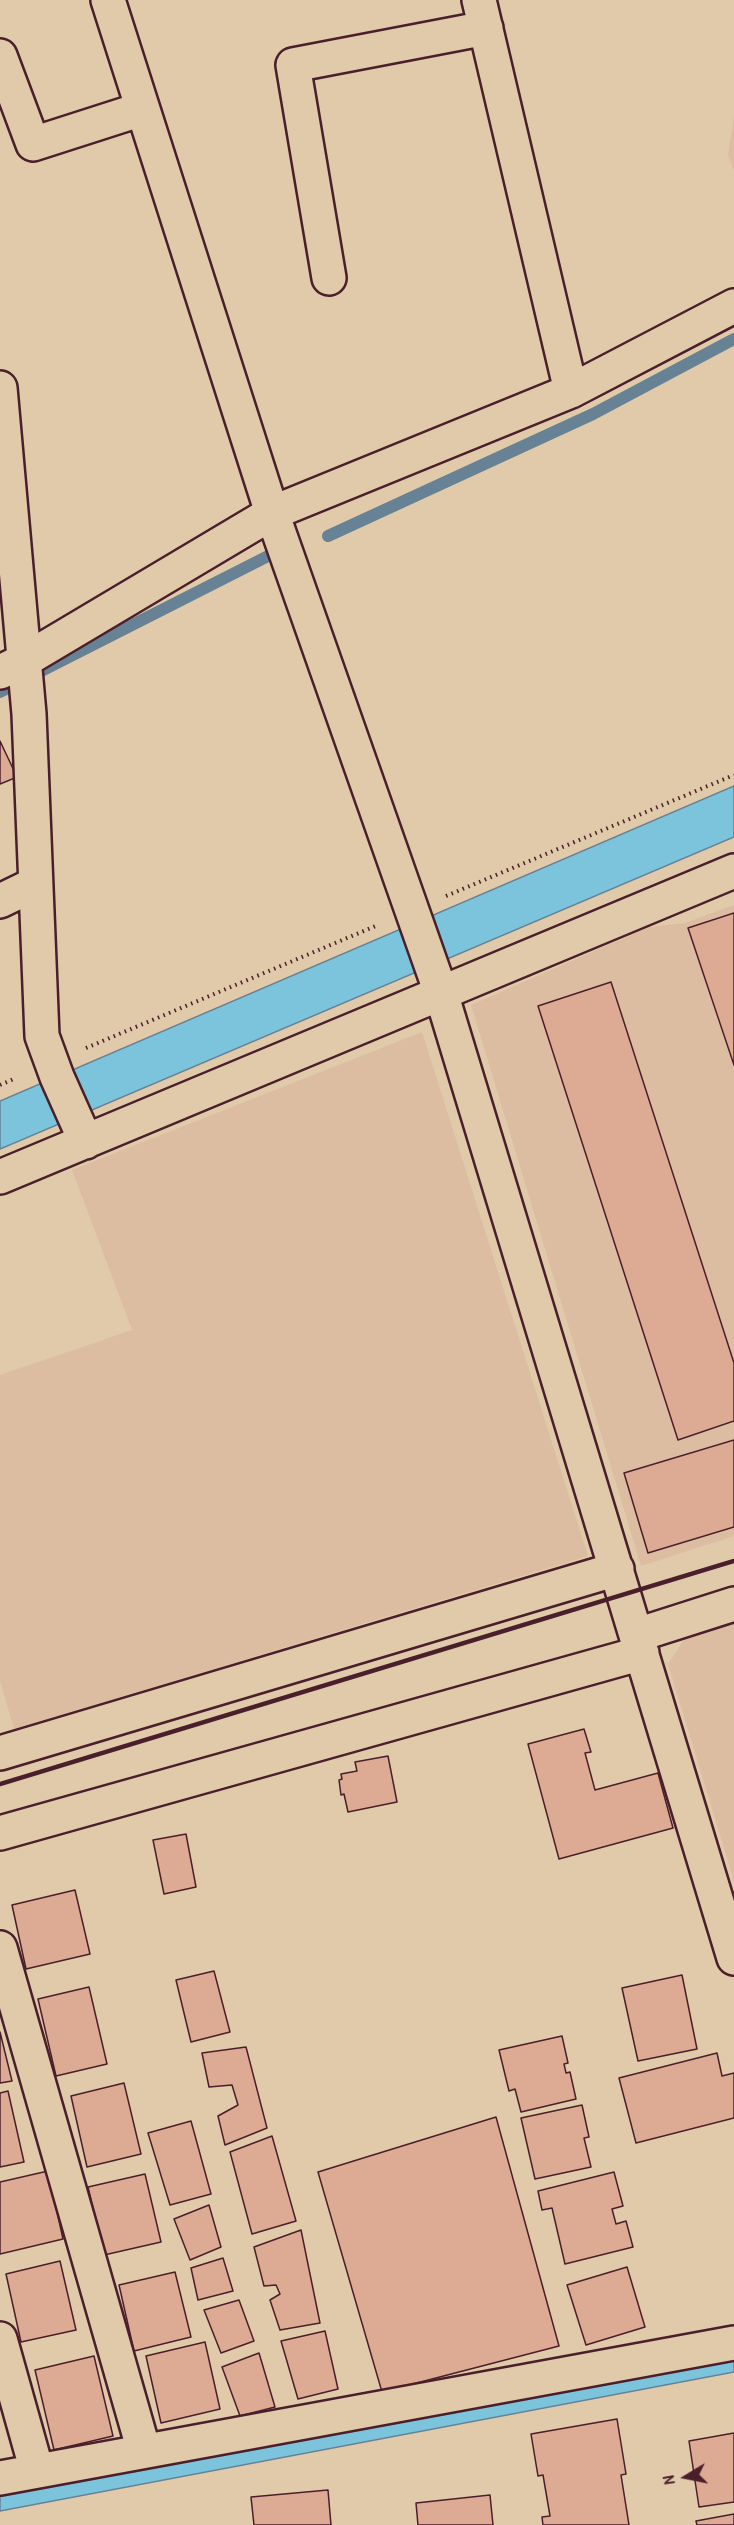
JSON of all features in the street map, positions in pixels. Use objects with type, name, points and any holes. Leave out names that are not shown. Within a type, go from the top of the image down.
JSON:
[{"type":"street","points":[[108,0],[273,513],[438,983],[734,1958]]},
{"type":"street","points":[[329,278],[292,65],[483,14],[571,391]]},
{"type":"street","points":[[0,56],[33,144],[142,109]]},
{"type":"street","points":[[17,665],[273,513],[571,391],[734,306]]},
{"type":"street","points":[[0,388],[17,665],[29,714],[42,1036],[54,1070],[81,1130]]},
{"type":"street","points":[[0,1177],[81,1130],[438,983],[734,871]]},
{"type":"street","points":[[0,901],[35,884]]},
{"type":"street","points":[[0,1753],[616,1569]]},
{"type":"street","points":[[0,1833],[639,1644],[734,1604]]},
{"type":"street","points":[[0,1948],[144,2451]]},
{"type":"street","points":[[0,2338],[37,2471]]},
{"type":"street","points":[[0,2478],[734,2343]]},
{"type":"path","points":[[0,1085],[54,1070],[734,775]]},
{"type":"shaded area","points":[[734,117],[734,171],[728,155]]},
{"type":"shaded area","points":[[734,905],[734,913],[688,928],[734,1065],[734,1363],[611,983],[538,1006],[678,1439],[734,1422],[734,1440],[648,1553],[734,1527],[734,1536],[641,1566],[471,1005],[649,927],[685,923]]},
{"type":"shaded area","points":[[422,1032],[588,1556],[14,1729],[0,1681],[0,1375],[132,1330],[72,1170]]},
{"type":"shaded area","points":[[734,1617],[734,1881],[668,1664],[689,1632]]},
{"type":"water","points":[[734,786],[734,837],[0,1149],[0,1101]]},
{"type":"water","points":[[734,2361],[734,2372],[0,2511],[0,2496]]},
{"type":"building","points":[[0,741],[17,777],[0,784]]},
{"type":"building","points":[[734,913],[734,1065],[688,928]]},
{"type":"building","points":[[611,982],[734,1363],[734,1421],[678,1440],[538,1006]]},
{"type":"building","points":[[734,1440],[734,1527],[648,1553],[624,1473]]},
{"type":"building","points":[[584,1729],[591,1752],[585,1753],[595,1790],[658,1773],[673,1828],[559,1859],[528,1744]]},
{"type":"building","points":[[388,1756],[397,1802],[348,1812],[344,1794],[341,1795],[339,1780],[342,1779],[341,1774],[357,1771],[355,1762]]},
{"type":"building","points":[[186,1834],[196,1887],[164,1894],[153,1840]]},
{"type":"building","points":[[75,1890],[90,1954],[26,1969],[12,1905]]},
{"type":"building","points":[[214,1971],[230,2032],[191,2042],[176,1980]]},
{"type":"building","points":[[682,1975],[697,2049],[638,2061],[622,1988]]},
{"type":"building","points":[[89,1987],[107,2064],[56,2076],[38,1999]]},
{"type":"building","points":[[0,2032],[12,2081],[0,2083]]},
{"type":"building","points":[[562,2036],[568,2063],[564,2064],[566,2073],[570,2072],[576,2099],[521,2112],[515,2089],[509,2091],[499,2050]]},
{"type":"building","points":[[246,2047],[267,2128],[225,2145],[218,2116],[238,2105],[232,2085],[209,2087],[202,2053]]},
{"type":"building","points":[[717,2053],[722,2076],[734,2073],[734,2118],[636,2143],[619,2078]]},
{"type":"building","points":[[124,2083],[141,2154],[87,2167],[71,2096]]},
{"type":"building","points":[[8,2091],[24,2162],[0,2167],[0,2093]]},
{"type":"building","points":[[582,2105],[589,2137],[584,2138],[591,2167],[535,2179],[521,2118]]},
{"type":"building","points":[[496,2117],[559,2346],[382,2392],[318,2172]]},
{"type":"building","points":[[191,2121],[211,2194],[170,2205],[148,2133]]},
{"type":"building","points":[[272,2136],[296,2221],[252,2234],[230,2152]]},
{"type":"building","points":[[48,2171],[63,2239],[0,2254],[0,2182]]},
{"type":"building","points":[[614,2172],[623,2206],[612,2209],[616,2224],[626,2221],[633,2247],[565,2264],[552,2208],[542,2210],[538,2191]]},
{"type":"building","points":[[145,2174],[161,2242],[104,2255],[88,2187]]},
{"type":"building","points":[[209,2205],[221,2247],[190,2260],[174,2219]]},
{"type":"building","points":[[301,2230],[320,2323],[280,2330],[270,2300],[280,2294],[276,2285],[264,2286],[254,2247]]},
{"type":"building","points":[[223,2258],[233,2291],[198,2300],[191,2268]]},
{"type":"building","points":[[60,2261],[76,2330],[21,2342],[6,2274]]},
{"type":"building","points":[[627,2267],[645,2327],[586,2345],[567,2285]]},
{"type":"building","points":[[175,2272],[191,2337],[134,2351],[119,2285]]},
{"type":"building","points":[[239,2300],[254,2341],[221,2353],[204,2310]]},
{"type":"building","points":[[325,2331],[338,2389],[298,2399],[281,2341]]},
{"type":"building","points":[[205,2342],[220,2409],[161,2423],[146,2356]]},
{"type":"building","points":[[259,2353],[275,2407],[240,2416],[222,2367]]},
{"type":"building","points":[[94,2356],[113,2436],[54,2450],[35,2370]]},
{"type":"building","points":[[617,2419],[626,2474],[621,2475],[629,2525],[543,2525],[542,2517],[550,2516],[543,2475],[538,2476],[531,2434]]},
{"type":"building","points":[[734,2433],[734,2502],[699,2507],[689,2441]]},
{"type":"building","points":[[328,2490],[331,2525],[254,2525],[251,2497]]},
{"type":"building","points":[[490,2495],[493,2525],[418,2525],[416,2503]]},
{"type":"building","points":[[734,2514],[734,2525],[697,2525],[696,2521]]},
{"type":"waterway","points":[[328,536],[593,414],[734,339]]},
{"type":"waterway","points":[[0,692],[278,551]]},
{"type":"railway","points":[[0,1784],[734,1561]]}]
